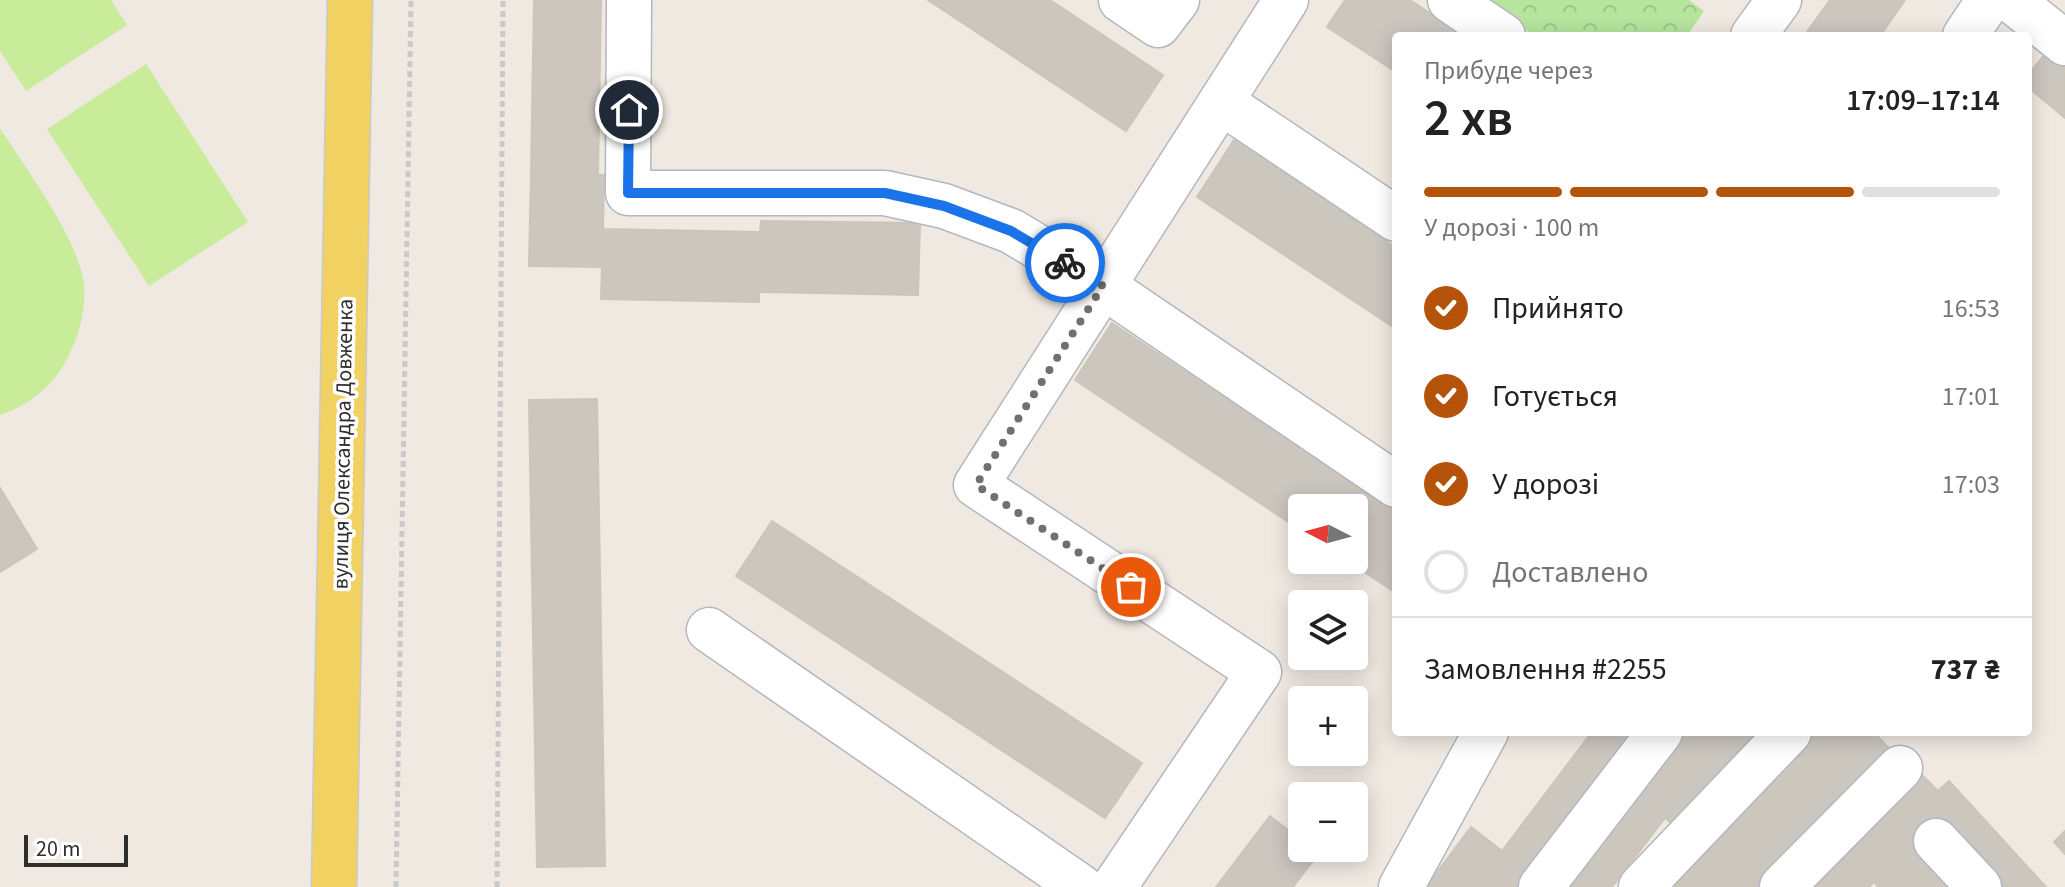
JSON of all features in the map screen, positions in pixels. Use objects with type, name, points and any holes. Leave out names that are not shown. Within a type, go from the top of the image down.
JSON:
[{"type":"main road","name":"вулиця Олександра Довженка","points":[[334,887],[350,0]]},
{"type":"lane","points":[[629,0],[628,193],[885,193],[944,206],[1011,231],[1103,286],[1392,482]]},
{"type":"lane","points":[[1121,0],[1158,25],[1177,0]]},
{"type":"lane","points":[[1114,887],[1259,672],[976,485],[1286,0]]},
{"type":"lane","points":[[1450,0],[1497,32]]},
{"type":"lane","points":[[1756,32],[1779,0]]},
{"type":"lane","points":[[1968,32],[1989,0]]},
{"type":"lane","points":[[2011,0],[2065,43]]},
{"type":"lane","points":[[1221,102],[1392,216]]},
{"type":"lane","points":[[709,630],[1081,887]]},
{"type":"lane","points":[[1401,887],[1484,736]]},
{"type":"lane","points":[[1541,887],[1657,736]]},
{"type":"lane","points":[[1641,887],[1785,736]]},
{"type":"lane","points":[[1782,887],[1900,768]]},
{"type":"lane","points":[[1936,841],[1979,887]]},
{"type":"path","points":[[396,887],[411,0]]},
{"type":"path","points":[[497,887],[503,0]]},
{"type":"green space","points":[[0,0],[111,0],[127,25],[26,91],[0,51]]},
{"type":"green space","points":[[1482,0],[1689,0],[1704,11],[1690,32],[1529,32]]},
{"type":"green space","points":[[146,64],[248,222],[149,286],[47,129]]},
{"type":"green space","points":[[0,128],[37,183],[73,247],[84,294],[83,313],[72,349],[56,376],[40,393],[0,415]]},
{"type":"building","points":[[534,0],[601,0],[598,175],[531,174]]},
{"type":"building","points":[[928,0],[1050,0],[1163,75],[1126,131]]},
{"type":"building","points":[[1345,0],[1410,0],[1458,32],[1392,32],[1392,69],[1327,27]]},
{"type":"building","points":[[1830,0],[1905,0],[1883,32],[1807,32]]},
{"type":"building","points":[[2047,52],[2065,66],[2065,118],[2032,90],[2032,70]]},
{"type":"building","points":[[1234,140],[1392,245],[1392,326],[1197,197]]},
{"type":"building","points":[[531,174],[604,175],[603,229],[760,232],[761,221],[920,223],[918,295],[759,292],[759,302],[601,299],[602,267],[529,266]]},
{"type":"building","points":[[1112,323],[1392,509],[1392,590],[1367,574],[1368,494],[1288,494],[1288,522],[1075,380]]},
{"type":"building","points":[[597,399],[605,866],[537,867],[529,400]]},
{"type":"building","points":[[0,488],[37,549],[0,572]]},
{"type":"building","points":[[772,521],[1142,763],[1105,818],[736,576]]},
{"type":"building","points":[[1589,736],[1636,736],[1522,887],[1426,887],[1471,827],[1502,851]]},
{"type":"building","points":[[1677,736],[1760,736],[1685,833],[1665,818],[1612,887],[1560,887]]},
{"type":"building","points":[[1809,736],[1877,736],[1892,751],[1760,887],[1663,887]]},
{"type":"building","points":[[1922,775],[1938,791],[1949,781],[2046,887],[1878,887],[1874,882],[1869,887],[1808,887]]},
{"type":"building","points":[[1270,816],[1288,830],[1288,862],[1312,862],[1293,887],[1216,887]]},
{"type":"building","points":[[2065,831],[2065,854],[2054,842]]},
{"type":"way so far","points":[[1065,263],[1103,286],[976,485],[1131,587]]},
{"type":"route","points":[[629,110],[628,193],[885,193],[944,206],[1011,231],[1065,263]]}]
